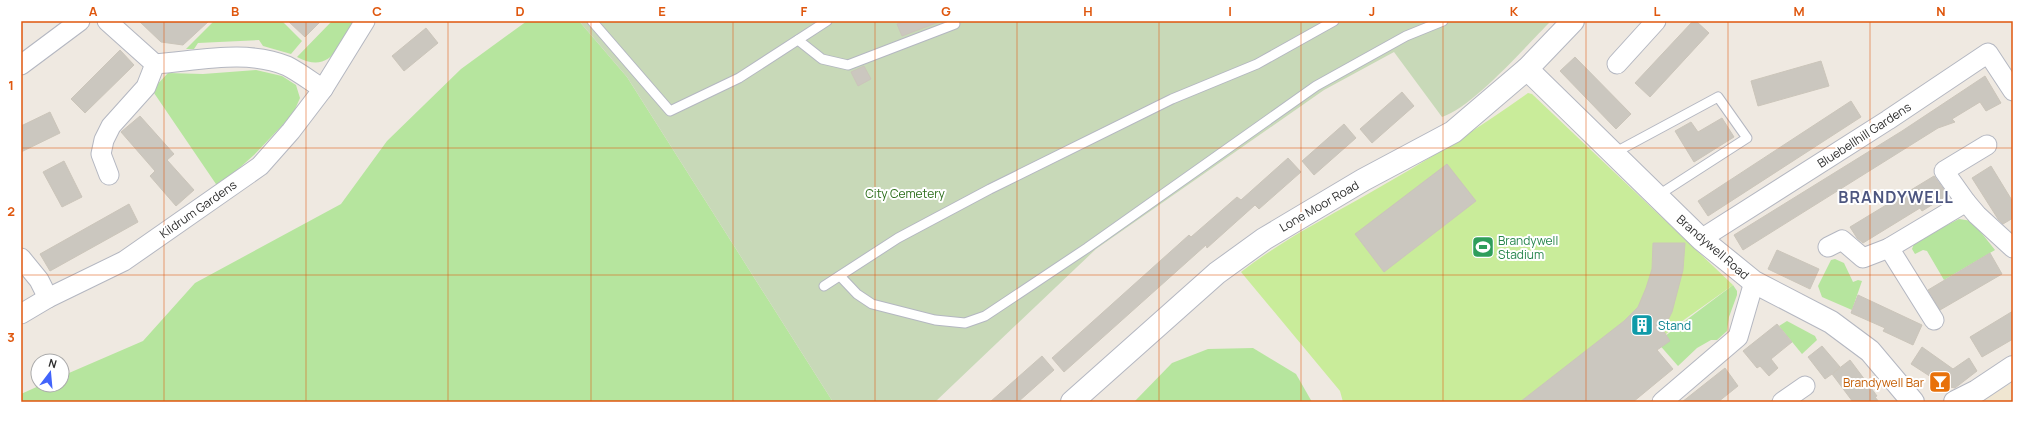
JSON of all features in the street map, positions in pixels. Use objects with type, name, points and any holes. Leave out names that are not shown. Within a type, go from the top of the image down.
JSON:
[{"type":"main road","name":"Lone Moor Road","points":[[1072,402],[1217,273],[1264,238],[1363,180],[1452,132],[1527,69],[1573,21]]},
{"type":"main road","name":"Brandywell Road","points":[[1527,69],[1701,239],[1754,282],[1831,322],[1870,351],[1913,402]]},
{"type":"main road","points":[[1955,402],[1977,391],[2013,367]]},
{"type":"street","points":[[21,65],[80,21]]},
{"type":"street","points":[[106,21],[155,64],[231,58],[262,59],[287,66],[323,89]]},
{"type":"street","name":"Kildrum Gardens","points":[[21,314],[48,298],[124,261],[260,166],[291,131],[323,89],[365,21]]},
{"type":"street","points":[[1617,64],[1656,21]]},
{"type":"street","name":"Bluebellhill Gardens","points":[[1701,239],[1881,124],[1988,53],[2013,91]]},
{"type":"street","points":[[109,175],[101,154],[104,140],[111,126],[146,87],[155,64]]},
{"type":"street","points":[[1987,145],[1944,171],[1977,216],[2013,248]]},
{"type":"street","points":[[1828,247],[1842,240],[1863,258],[1889,248],[1966,202]]},
{"type":"street","points":[[1889,248],[1934,320]]},
{"type":"street","points":[[21,258],[38,280],[48,298]]},
{"type":"street","points":[[1662,402],[1738,337],[1754,282]]},
{"type":"street","points":[[1782,402],[1805,386]]},
{"type":"lane","points":[[592,21],[670,111],[739,78],[826,21]]},
{"type":"lane","points":[[824,286],[898,238],[990,189],[1172,99],[1257,64],[1334,21]]},
{"type":"lane","points":[[840,276],[857,294],[872,304],[935,320],[965,323],[985,316],[1087,248],[1316,86],[1406,36],[1443,21]]},
{"type":"lane","points":[[798,40],[822,59],[848,65],[955,24]]},
{"type":"lane","points":[[1612,153],[1718,96],[1746,138],[1656,196]]},
{"type":"shaded area","points":[[2013,382],[2013,402],[1979,402]]},
{"type":"green space","points":[[214,21],[282,21],[302,41],[291,54],[263,46],[259,40],[198,43],[194,49],[186,49]]},
{"type":"green space","points":[[332,21],[355,21],[339,48],[333,55],[326,60],[318,62],[309,62],[297,57]]},
{"type":"green space","points":[[527,21],[579,21],[627,77],[833,402],[21,402],[21,394],[30,390],[30,393],[70,393],[70,373],[143,341],[195,283],[341,204],[387,141],[461,69]]},
{"type":"green space","name":"City Cemetery","points":[[579,21],[1551,21],[1484,89],[1455,111],[1442,117],[1394,52],[1324,90],[1096,249],[935,402],[833,402],[627,77]]},
{"type":"green space","points":[[256,70],[282,76],[296,85],[300,98],[293,114],[254,155],[218,187],[152,90],[168,73],[203,74]]},
{"type":"green space","name":"Brandywell Stadium","points":[[1528,93],[1532,94],[1733,285],[1681,322],[1581,402],[1343,402],[1340,391],[1241,272],[1289,239],[1393,180],[1452,144]]},
{"type":"green space","points":[[1959,219],[1972,221],[1995,250],[1944,280],[1927,251],[1923,250],[1915,254],[1912,249],[1915,241]]},
{"type":"green space","points":[[1835,259],[1844,263],[1853,282],[1858,280],[1862,281],[1852,310],[1822,297],[1818,286],[1831,260]]},
{"type":"green space","points":[[1733,285],[1737,291],[1737,295],[1729,317],[1727,331],[1717,340],[1711,340],[1697,348],[1678,366],[1657,342]]},
{"type":"green space","points":[[1787,321],[1815,336],[1817,340],[1802,354],[1779,326]]},
{"type":"green space","points":[[1253,348],[1296,374],[1312,402],[1134,402],[1172,363],[1208,349]]},
{"type":"building","points":[[139,21],[209,21],[183,45],[161,42]]},
{"type":"building","points":[[288,21],[321,21],[305,37]]},
{"type":"building","points":[[906,21],[939,22],[902,36],[897,24]]},
{"type":"building","points":[[1693,21],[1696,21],[1709,33],[1650,97],[1635,83]]},
{"type":"building","points":[[426,28],[438,43],[404,71],[392,56]]},
{"type":"building","points":[[120,50],[134,65],[85,113],[71,99]]},
{"type":"building","points":[[1575,57],[1631,114],[1616,129],[1560,71]]},
{"type":"building","points":[[1821,61],[1829,86],[1758,106],[1751,81]]},
{"type":"building","points":[[864,66],[871,79],[858,86],[851,72]]},
{"type":"building","points":[[1985,76],[2001,103],[1986,111],[1980,102],[1952,119],[1955,122],[1938,128],[1743,250],[1734,235],[1902,131]]},
{"type":"building","points":[[1402,92],[1414,106],[1372,143],[1360,129]]},
{"type":"building","points":[[1851,101],[1861,117],[1708,216],[1698,201]]},
{"type":"building","points":[[50,112],[60,133],[21,152],[21,126]]},
{"type":"building","points":[[140,116],[174,154],[167,160],[194,190],[176,206],[150,176],[155,171],[121,132]]},
{"type":"building","points":[[1722,118],[1734,137],[1694,162],[1675,131],[1691,122],[1698,132]]},
{"type":"building","points":[[1344,124],[1356,138],[1314,175],[1302,161]]},
{"type":"building","points":[[1288,158],[1301,172],[1259,209],[1255,205],[1207,248],[1206,245],[1064,372],[1052,358],[1189,235],[1191,237],[1237,197],[1241,200]]},
{"type":"building","points":[[64,161],[82,197],[62,207],[43,172]]},
{"type":"building","points":[[1447,164],[1476,201],[1384,272],[1355,234]]},
{"type":"building","points":[[1991,166],[2013,202],[2013,218],[2003,224],[1998,219],[1972,178]]},
{"type":"building","points":[[1934,176],[1948,195],[1922,211],[1920,208],[1863,243],[1857,238],[1850,227]]},
{"type":"building","points":[[129,204],[138,222],[50,271],[40,254]]},
{"type":"building","name":"Stand","points":[[1653,243],[1685,243],[1683,270],[1672,312],[1663,330],[1670,341],[1657,350],[1673,369],[1633,402],[1520,402],[1624,321],[1638,307],[1652,269]]},
{"type":"building","points":[[1777,250],[1819,269],[1810,289],[1768,269]]},
{"type":"building","points":[[1990,253],[2002,274],[1940,310],[1928,290]]},
{"type":"building","points":[[1858,295],[1922,325],[1913,345],[1883,331],[1885,328],[1851,313]]},
{"type":"building","points":[[2013,311],[2013,339],[1982,357],[1970,337]]},
{"type":"building","points":[[1777,324],[1792,342],[1771,359],[1778,368],[1769,376],[1760,366],[1757,368],[1743,351]]},
{"type":"building","points":[[1822,346],[1840,367],[1833,373],[1850,360],[1877,396],[1875,397],[1879,402],[1853,402],[1832,374],[1825,379],[1808,357]]},
{"type":"building","points":[[1922,347],[1953,369],[1969,358],[1977,371],[1955,388],[1945,386],[1911,364]]},
{"type":"building","points":[[1042,356],[1054,370],[1018,402],[990,402]]},
{"type":"building","points":[[1725,368],[1738,386],[1718,402],[1682,402]]},
{"type":"place","name":"Brandywell Stadium","points":[[1483,247]]},
{"type":"place","name":"Stand","points":[[1642,325]]},
{"type":"place","name":"Brandywell Bar","points":[[1940,382]]},
{"type":"district","name":"BRANDYWELL","points":[[1896,197]]}]
